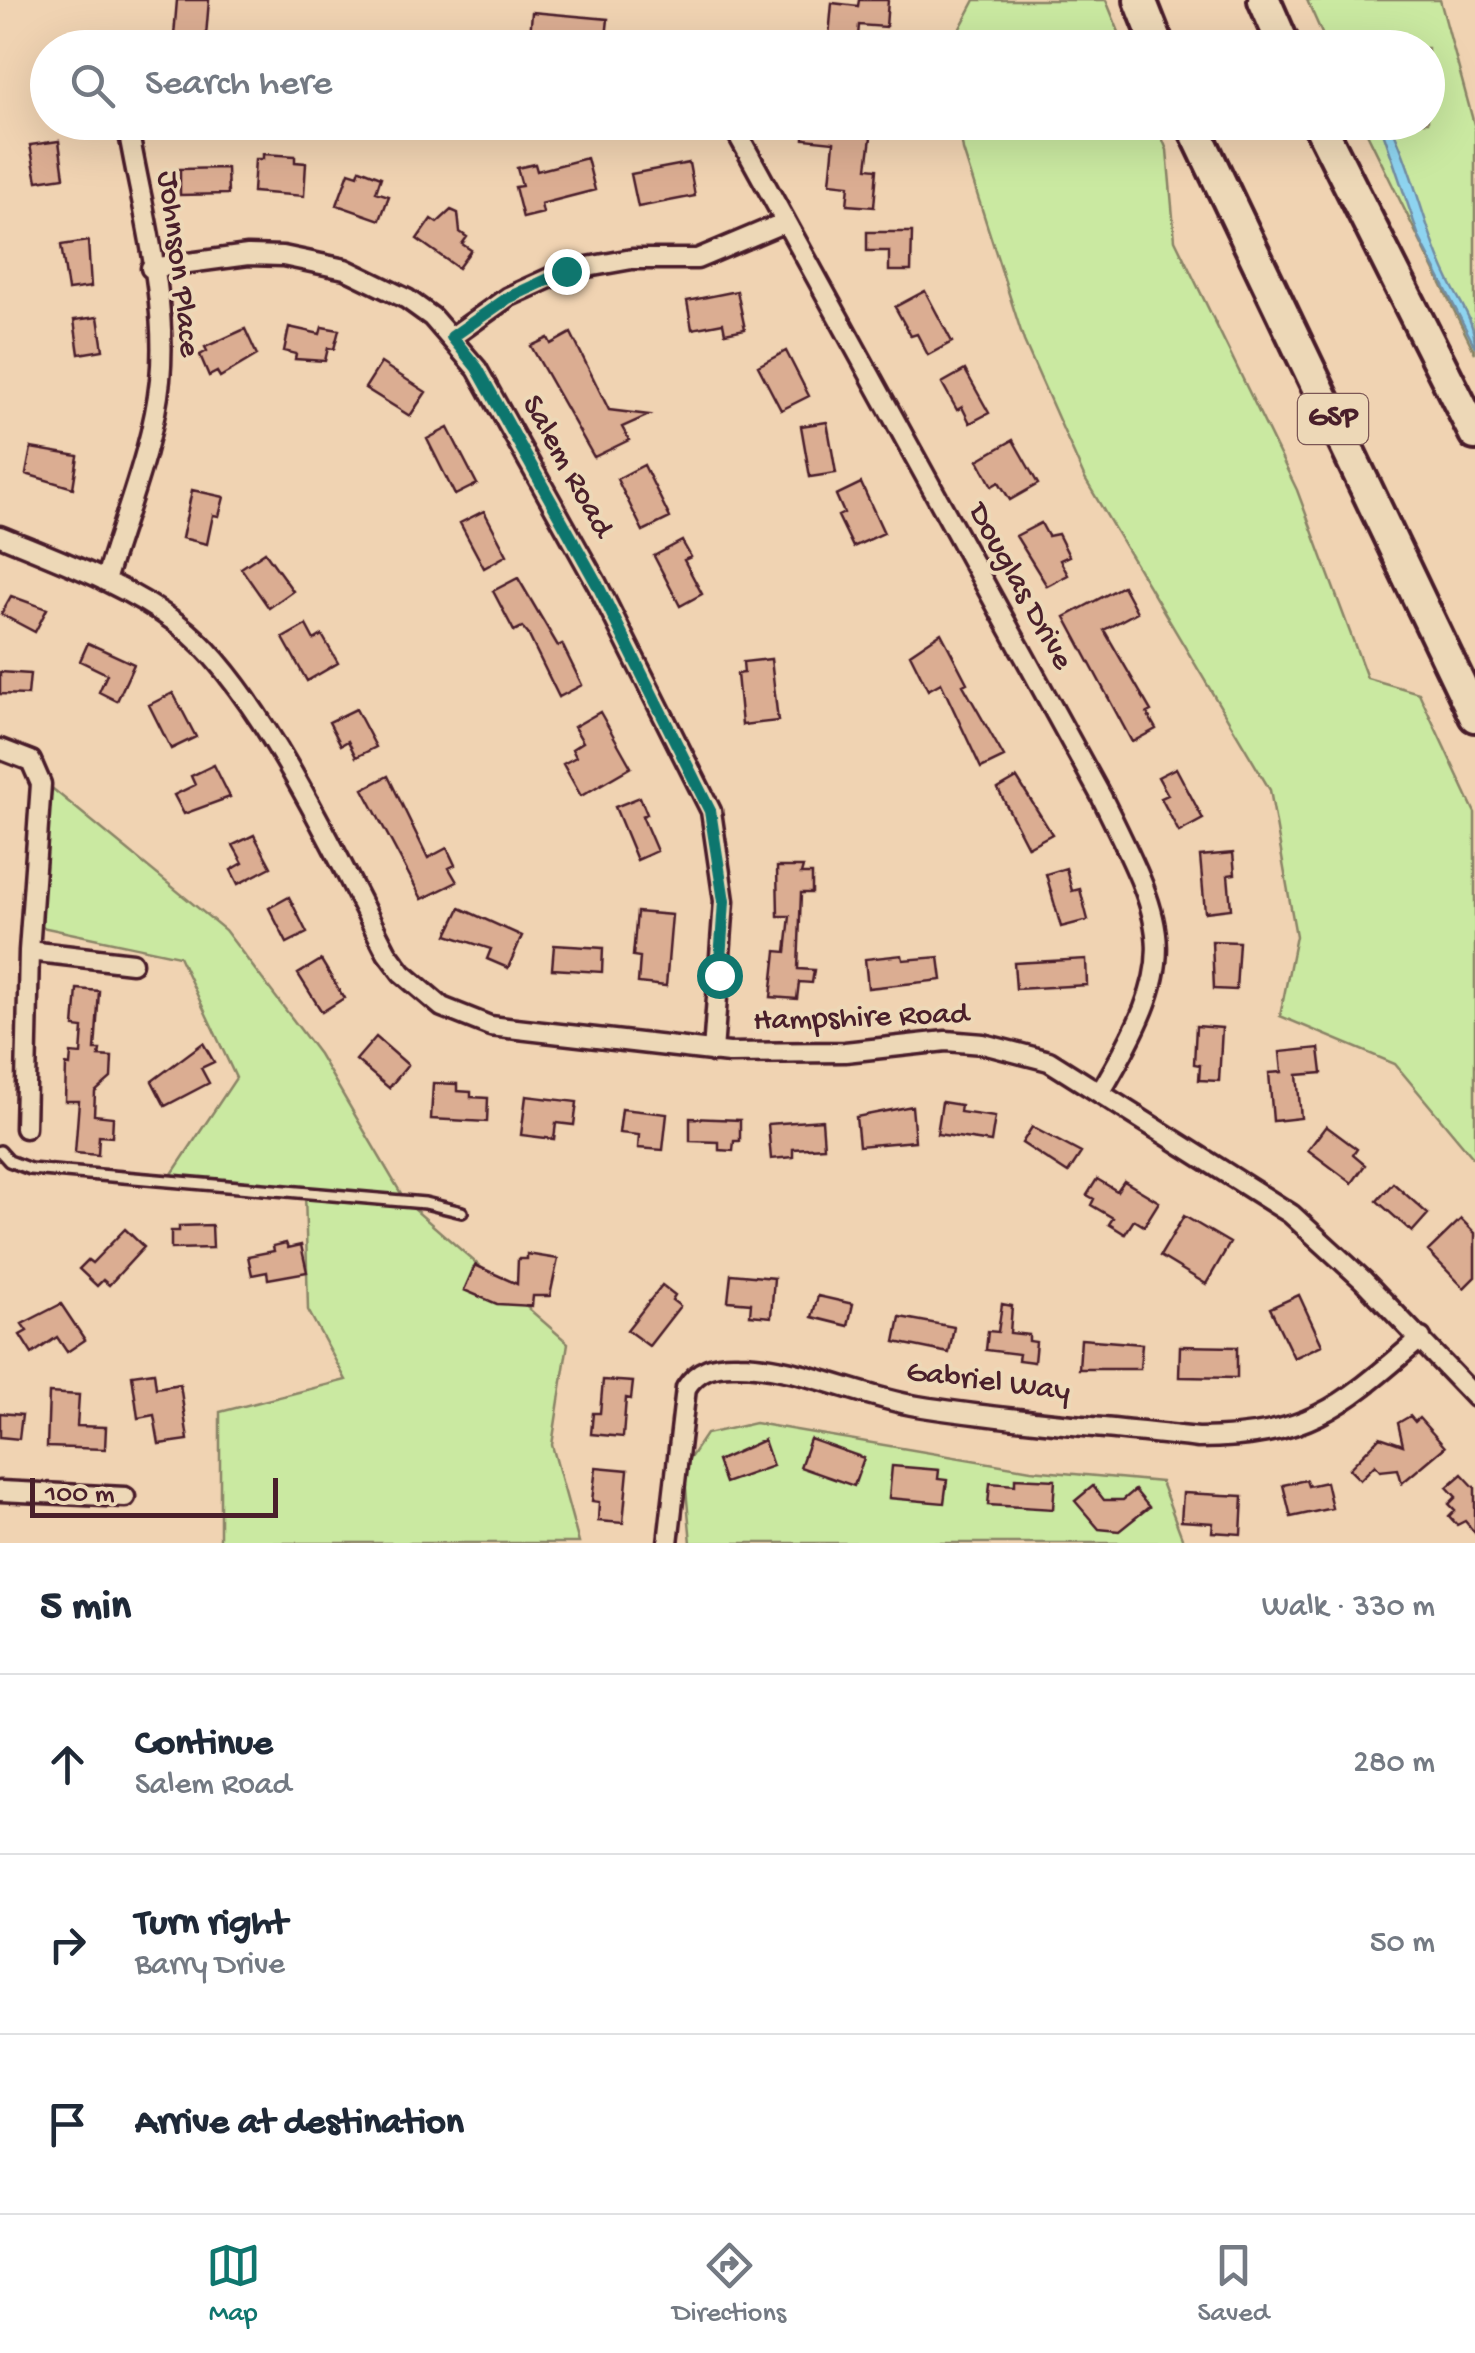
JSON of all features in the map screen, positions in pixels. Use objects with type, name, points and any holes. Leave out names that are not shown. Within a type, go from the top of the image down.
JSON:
[{"type":"highway","points":[[1140,0],[1152,30]]},
{"type":"highway","points":[[1264,0],[1276,30]]},
{"type":"highway","name":"GSP","points":[[1200,140],[1467,680],[1475,716]]},
{"type":"highway","points":[[1327,140],[1475,434]]},
{"type":"street","name":"Johnson Place","points":[[104,581],[154,417],[160,380],[161,348],[152,268],[130,140]]},
{"type":"street","name":"Douglas Drive","points":[[741,140],[783,223],[1102,796],[1148,890],[1158,932],[1154,980],[1124,1052],[1100,1093]]},
{"type":"street","points":[[452,337],[508,298],[566,271],[632,258],[697,259],[783,223]]},
{"type":"street","name":"Salem Road","points":[[152,268],[248,255],[312,261],[392,290],[452,337],[477,368],[588,568],[710,811],[724,901],[713,1052]]},
{"type":"street","name":"Hampshire Road","points":[[0,536],[104,581],[182,627],[233,680],[387,952],[421,992],[442,1007],[490,1026],[713,1052],[787,1056],[909,1043],[983,1044],[1049,1061],[1291,1214],[1421,1338],[1475,1397]]},
{"type":"street","points":[[0,749],[31,761],[41,784],[29,952],[25,1128]]},
{"type":"street","points":[[29,952],[132,962]]},
{"type":"street","name":"Gabriel Way","points":[[668,1543],[686,1388],[695,1374],[707,1369],[742,1365],[835,1383],[918,1406],[1198,1438],[1232,1437],[1280,1431],[1316,1419],[1360,1390],[1421,1338]]},
{"type":"street","points":[[0,1491],[125,1496]]},
{"type":"lane","points":[[0,1151],[9,1161],[30,1168],[426,1202],[462,1212]]},
{"type":"green space","points":[[975,0],[1106,0],[1118,30],[959,30]]},
{"type":"green space","points":[[1307,0],[1440,0],[1475,128],[1475,353],[1370,140],[1445,140],[1445,30],[1320,30]]},
{"type":"green space","points":[[962,140],[1163,140],[1175,240],[1297,490],[1367,678],[1419,693],[1475,813],[1475,1160],[1395,1064],[1280,1016],[1296,936],[1270,790],[1085,479],[1024,341]]},
{"type":"green space","points":[[48,785],[225,930],[319,1054],[406,1202],[568,1343],[552,1445],[579,1543],[220,1543],[220,1412],[346,1380],[308,1310],[305,1190],[168,1180],[236,1078],[179,956],[37,926]]},
{"type":"green space","points":[[755,1423],[1031,1470],[1161,1482],[1184,1543],[691,1543],[684,1467],[706,1434]]},
{"type":"water","points":[[1386,140],[1399,143],[1435,249],[1471,324],[1475,347],[1419,237]]},
{"type":"building","points":[[177,0],[209,0],[206,30],[174,30]]},
{"type":"building","points":[[859,0],[888,0],[886,27],[859,25],[859,30],[830,30],[832,3],[858,6]]},
{"type":"building","points":[[532,12],[608,19],[607,30],[530,30]]},
{"type":"building","points":[[814,140],[871,140],[867,168],[877,169],[874,207],[847,205],[849,185],[830,183],[834,142]]},
{"type":"building","points":[[59,141],[64,177],[37,181],[30,145]]},
{"type":"building","points":[[263,154],[295,156],[295,162],[306,163],[304,196],[253,192],[255,159],[263,159]]},
{"type":"building","points":[[587,158],[595,190],[541,204],[543,213],[523,218],[515,187],[522,186],[517,168],[535,164],[537,171]]},
{"type":"building","points":[[689,163],[695,196],[638,207],[631,174]]},
{"type":"building","points":[[227,168],[228,194],[180,195],[180,169]]},
{"type":"building","points":[[360,169],[381,177],[376,192],[389,196],[380,220],[337,205],[349,172],[358,175]]},
{"type":"building","points":[[451,210],[458,213],[460,232],[467,237],[462,244],[471,250],[458,268],[417,239],[431,219],[437,223]]},
{"type":"building","points":[[867,232],[912,232],[911,271],[889,271],[889,251],[867,251]]},
{"type":"building","points":[[88,241],[91,287],[68,290],[61,245]]},
{"type":"building","points":[[737,291],[745,329],[725,333],[723,323],[692,329],[687,301]]},
{"type":"building","points":[[925,291],[952,342],[928,355],[917,334],[911,336],[895,307]]},
{"type":"building","points":[[98,317],[103,350],[79,354],[74,320]]},
{"type":"building","points":[[289,327],[320,334],[322,327],[339,330],[334,349],[328,348],[325,361],[295,359],[296,354],[284,351]]},
{"type":"building","points":[[245,329],[257,355],[220,377],[217,372],[209,376],[200,355],[207,351],[205,347]]},
{"type":"building","points":[[571,333],[609,410],[649,415],[622,427],[629,440],[594,457],[531,346],[548,338],[551,344]]},
{"type":"building","points":[[786,351],[809,396],[781,410],[758,366]]},
{"type":"building","points":[[381,363],[426,392],[410,416],[365,388]]},
{"type":"building","points":[[965,370],[989,413],[970,423],[962,407],[957,410],[942,383]]},
{"type":"building","points":[[827,422],[836,473],[810,477],[801,426]]},
{"type":"building","points":[[448,428],[477,484],[455,495],[427,439]]},
{"type":"building","points":[[1013,440],[1038,484],[1010,500],[999,482],[992,486],[978,460]]},
{"type":"building","points":[[31,448],[78,456],[73,488],[26,474]]},
{"type":"building","points":[[644,465],[670,518],[643,531],[617,479]]},
{"type":"building","points":[[861,483],[884,533],[853,547],[838,516],[844,513],[836,495]]},
{"type":"building","points":[[192,490],[224,497],[219,516],[213,515],[207,544],[182,538]]},
{"type":"building","points":[[484,511],[507,555],[484,568],[460,523]]},
{"type":"building","points":[[1041,523],[1048,536],[1058,534],[1069,556],[1060,560],[1068,575],[1047,586],[1016,536]]},
{"type":"building","points":[[682,541],[691,557],[684,560],[702,594],[680,606],[654,556]]},
{"type":"building","points":[[265,552],[293,591],[269,608],[241,568]]},
{"type":"building","points":[[518,578],[558,646],[562,644],[582,685],[559,697],[528,634],[522,627],[514,631],[493,591]]},
{"type":"building","points":[[1123,586],[1137,612],[1104,630],[1151,711],[1147,713],[1156,729],[1132,742],[1065,617]]},
{"type":"building","points":[[11,596],[47,609],[35,632],[1,614]]},
{"type":"building","points":[[306,625],[314,640],[322,635],[338,663],[307,681],[283,638]]},
{"type":"building","points":[[941,633],[967,683],[963,685],[1004,757],[981,768],[941,683],[928,690],[910,654]]},
{"type":"building","points":[[88,643],[134,664],[117,701],[99,692],[107,674],[80,661]]},
{"type":"building","points":[[771,659],[778,721],[742,725],[737,674],[744,673],[743,662]]},
{"type":"building","points":[[0,672],[30,674],[28,695],[0,694]]},
{"type":"building","points":[[173,693],[196,737],[171,749],[149,705]]},
{"type":"building","points":[[356,709],[376,747],[356,757],[348,741],[341,745],[329,722]]},
{"type":"building","points":[[600,712],[631,767],[581,796],[563,764],[576,757],[572,749],[583,742],[574,727]]},
{"type":"building","points":[[214,765],[230,797],[184,814],[174,795],[195,785],[191,776]]},
{"type":"building","points":[[1176,768],[1203,819],[1179,832],[1161,798],[1168,795],[1158,777]]},
{"type":"building","points":[[388,776],[428,858],[447,848],[455,865],[449,868],[457,882],[422,899],[363,789]]},
{"type":"building","points":[[1017,778],[1052,834],[1028,847],[998,789]]},
{"type":"building","points":[[640,797],[647,814],[642,816],[657,851],[637,860],[615,807]]},
{"type":"building","points":[[254,835],[271,867],[238,884],[231,870],[243,863],[233,845]]},
{"type":"building","points":[[1233,853],[1235,874],[1228,875],[1231,909],[1205,912],[1200,856]]},
{"type":"building","points":[[777,867],[803,867],[801,874],[812,874],[812,893],[801,893],[798,969],[814,970],[812,983],[799,982],[797,999],[771,997],[776,951],[786,952],[790,916],[778,916]]},
{"type":"building","points":[[1066,868],[1072,891],[1080,889],[1088,920],[1061,927],[1046,874]]},
{"type":"building","points":[[289,897],[307,933],[287,943],[269,908]]},
{"type":"building","points":[[460,908],[522,936],[508,968],[487,959],[491,949],[447,935]]},
{"type":"building","points":[[637,912],[672,915],[666,986],[638,983],[640,957],[633,956]]},
{"type":"building","points":[[1212,941],[1239,942],[1236,990],[1214,989]]},
{"type":"building","points":[[554,945],[603,948],[602,972],[552,969]]},
{"type":"building","points":[[902,955],[903,960],[939,957],[942,980],[868,988],[865,959]]},
{"type":"building","points":[[1086,959],[1087,985],[1016,989],[1014,963]]},
{"type":"building","points":[[321,960],[344,998],[322,1012],[298,974]]},
{"type":"building","points":[[77,989],[99,991],[95,1050],[100,1050],[99,1056],[112,1057],[111,1078],[95,1092],[94,1115],[113,1117],[112,1137],[99,1136],[98,1155],[75,1153],[79,1101],[65,1101],[66,1065],[70,1066],[71,1053],[81,1054],[83,1028],[74,1027]]},
{"type":"building","points":[[1196,1026],[1222,1028],[1219,1081],[1199,1080],[1200,1065],[1194,1064]]},
{"type":"building","points":[[376,1037],[408,1065],[389,1088],[356,1060]]},
{"type":"building","points":[[203,1043],[214,1062],[201,1068],[209,1083],[165,1106],[152,1081]]},
{"type":"building","points":[[1319,1048],[1322,1073],[1297,1075],[1301,1118],[1273,1121],[1269,1073],[1282,1072],[1280,1052]]},
{"type":"building","points":[[433,1083],[457,1084],[457,1091],[488,1098],[487,1122],[431,1119]]},
{"type":"building","points":[[526,1096],[577,1102],[574,1125],[556,1123],[554,1139],[521,1135]]},
{"type":"building","points":[[942,1102],[961,1105],[960,1112],[995,1117],[991,1142],[937,1134]]},
{"type":"building","points":[[912,1106],[915,1141],[859,1146],[856,1117]]},
{"type":"building","points":[[622,1109],[667,1114],[663,1150],[638,1148],[639,1135],[619,1133]]},
{"type":"building","points":[[690,1118],[740,1120],[740,1141],[734,1141],[733,1151],[719,1150],[719,1142],[690,1141]]},
{"type":"building","points":[[822,1120],[824,1147],[793,1149],[793,1157],[771,1159],[768,1124]]},
{"type":"building","points":[[1326,1126],[1357,1149],[1353,1155],[1365,1165],[1352,1183],[1308,1150]]},
{"type":"building","points":[[1032,1127],[1081,1153],[1068,1173],[1022,1143]]},
{"type":"building","points":[[1097,1179],[1117,1191],[1124,1181],[1159,1202],[1144,1226],[1134,1220],[1125,1234],[1109,1224],[1113,1218],[1091,1205],[1094,1199],[1087,1195]]},
{"type":"building","points":[[1393,1183],[1428,1214],[1412,1232],[1377,1201]]},
{"type":"building","points":[[1184,1216],[1230,1243],[1206,1284],[1160,1256]]},
{"type":"building","points":[[1461,1219],[1475,1233],[1475,1277],[1464,1288],[1428,1251]]},
{"type":"building","points":[[212,1225],[213,1248],[171,1249],[171,1231],[179,1231],[179,1226]]},
{"type":"building","points":[[125,1229],[144,1247],[109,1285],[103,1280],[97,1286],[79,1269],[88,1260],[92,1263]]},
{"type":"building","points":[[286,1243],[288,1248],[301,1245],[307,1272],[268,1279],[267,1272],[252,1275],[248,1256],[274,1251],[273,1246]]},
{"type":"building","points":[[527,1254],[558,1259],[550,1296],[533,1296],[532,1306],[497,1304],[464,1290],[475,1265],[517,1284],[518,1259],[527,1259]]},
{"type":"building","points":[[731,1274],[774,1278],[771,1317],[750,1315],[751,1303],[728,1301]]},
{"type":"building","points":[[662,1285],[675,1295],[672,1300],[680,1306],[649,1346],[627,1330]]},
{"type":"building","points":[[1299,1295],[1322,1345],[1294,1358],[1270,1308]]},
{"type":"building","points":[[818,1296],[853,1304],[848,1326],[812,1317]]},
{"type":"building","points":[[61,1304],[85,1340],[67,1352],[57,1337],[32,1354],[20,1335],[27,1331],[22,1324]]},
{"type":"building","points":[[1002,1304],[1012,1306],[1010,1333],[1029,1335],[1029,1341],[1036,1342],[1034,1362],[1018,1360],[1019,1354],[986,1350],[988,1331],[998,1332]]},
{"type":"building","points":[[900,1317],[954,1327],[949,1353],[895,1342]]},
{"type":"building","points":[[1081,1339],[1142,1344],[1140,1369],[1079,1369]]},
{"type":"building","points":[[1180,1346],[1237,1347],[1237,1378],[1179,1377]]},
{"type":"building","points":[[154,1372],[156,1388],[180,1384],[188,1440],[159,1444],[154,1415],[138,1418],[132,1375]]},
{"type":"building","points":[[603,1380],[633,1382],[631,1399],[626,1398],[623,1437],[591,1434],[593,1413],[600,1413]]},
{"type":"building","points":[[49,1393],[79,1395],[77,1426],[106,1427],[105,1449],[47,1447]]},
{"type":"building","points":[[0,1413],[22,1415],[19,1439],[0,1437]]},
{"type":"building","points":[[1410,1416],[1415,1422],[1419,1418],[1445,1447],[1402,1483],[1398,1469],[1380,1471],[1375,1465],[1360,1480],[1349,1469],[1380,1437],[1403,1445],[1398,1423]]},
{"type":"building","points":[[810,1439],[864,1458],[854,1486],[800,1467]]},
{"type":"building","points":[[764,1440],[773,1466],[725,1483],[717,1461]]},
{"type":"building","points":[[892,1466],[939,1470],[938,1479],[947,1480],[944,1503],[889,1498]]},
{"type":"building","points":[[596,1467],[628,1470],[623,1523],[598,1521],[599,1502],[592,1501]]},
{"type":"building","points":[[1462,1474],[1475,1488],[1475,1533],[1465,1521],[1457,1525],[1449,1516],[1455,1510],[1449,1504],[1456,1497],[1447,1487]]},
{"type":"building","points":[[1015,1478],[1055,1480],[1053,1509],[988,1505],[990,1483],[1015,1485]]},
{"type":"building","points":[[1306,1480],[1308,1486],[1326,1482],[1332,1508],[1291,1517],[1283,1485]]},
{"type":"building","points":[[1093,1486],[1104,1500],[1123,1500],[1135,1490],[1149,1507],[1119,1531],[1099,1529],[1075,1501]]},
{"type":"building","points":[[1183,1493],[1243,1496],[1241,1534],[1212,1532],[1213,1523],[1181,1521]]},
{"type":"route","points":[[566,271],[532,284],[452,337],[477,368],[597,584],[710,811],[724,901],[719,975]]}]
